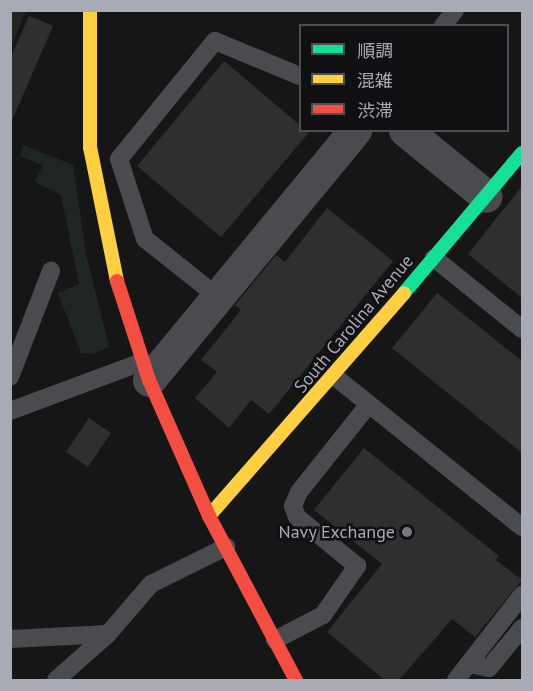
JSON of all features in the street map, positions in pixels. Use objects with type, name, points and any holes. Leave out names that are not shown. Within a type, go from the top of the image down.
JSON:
[{"type":"street","points":[[90,10],[87,66],[90,147],[118,288],[146,371],[209,516],[296,681]]},
{"type":"street","points":[[146,371],[218,297],[353,132]]},
{"type":"street","points":[[407,132],[486,196]]},
{"type":"street","name":"South Carolina Avenue","points":[[209,516],[334,376],[486,196],[520,161]]},
{"type":"lane","points":[[444,24],[455,10]]},
{"type":"lane","points":[[218,297],[145,240],[118,159],[215,41],[299,76]]},
{"type":"lane","points":[[110,248],[145,240]]},
{"type":"lane","points":[[434,258],[522,328]]},
{"type":"lane","points":[[10,377],[51,271]]},
{"type":"lane","points":[[10,411],[146,371]]},
{"type":"lane","points":[[334,376],[522,527]]},
{"type":"lane","points":[[275,640],[323,615],[357,566],[297,516],[293,506],[299,492],[369,404]]},
{"type":"lane","points":[[56,681],[108,633],[151,584],[226,547]]},
{"type":"lane","points":[[456,681],[522,595]]},
{"type":"lane","points":[[469,664],[489,669],[522,628]]},
{"type":"lane","points":[[10,639],[108,633]]},
{"type":"shaded area","points":[[10,11],[26,11],[11,47]]},
{"type":"shaded area","points":[[23,145],[73,165],[86,254],[109,347],[93,354],[81,353],[58,293],[79,284],[61,195],[35,182],[43,165],[20,156]]},
{"type":"building","points":[[29,16],[53,26],[10,125],[10,59]]},
{"type":"building","points":[[224,61],[299,124],[299,132],[309,132],[221,237],[137,166]]},
{"type":"building","points":[[522,186],[522,298],[468,254]]},
{"type":"building","points":[[327,208],[393,261],[269,414],[251,400],[229,428],[195,398],[217,372],[201,360],[241,310],[235,305],[276,255],[285,262]]},
{"type":"building","points":[[437,293],[522,361],[522,453],[392,348]]},
{"type":"building","points":[[89,418],[111,433],[88,467],[66,452]]},
{"type":"building","points":[[364,448],[499,556],[496,560],[522,580],[475,637],[452,619],[398,681],[386,681],[327,632],[382,564],[314,510]]},
{"type":"traffic: fast","points":[[404,293],[522,153]]},
{"type":"traffic: slow","points":[[90,10],[90,147],[117,281]]},
{"type":"traffic: slow","points":[[209,516],[404,293]]},
{"type":"traffic: jam","points":[[117,281],[149,380],[209,516],[296,680]]},
{"type":"place","name":"Navy Exchange","points":[[407,532]]}]
